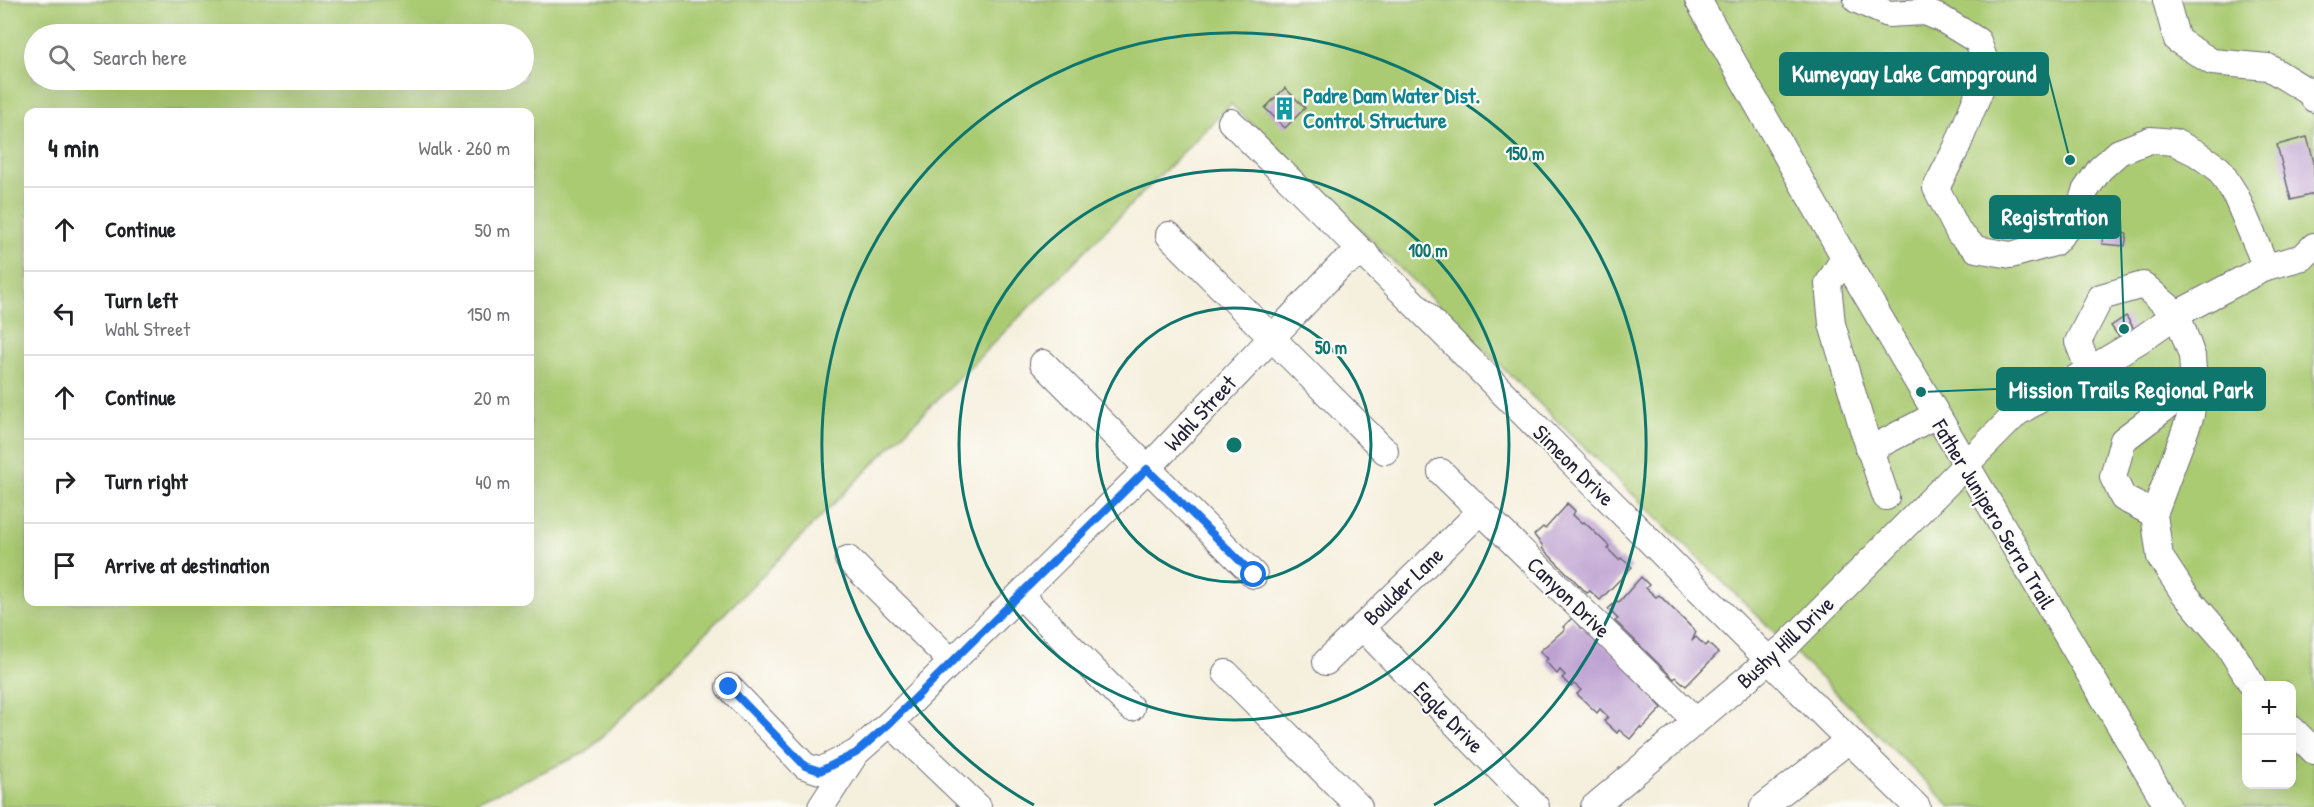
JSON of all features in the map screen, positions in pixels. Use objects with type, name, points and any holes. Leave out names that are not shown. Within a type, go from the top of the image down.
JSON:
[{"type":"street","name":"Father Junipero Serra Trail","points":[[1698,0],[1844,258],[2168,807]]},
{"type":"street","points":[[1857,0],[1888,14],[1925,12],[1942,19],[1978,41],[1988,70],[1957,147],[1936,188],[1959,233],[1976,249],[2011,255],[2054,243],[2077,217],[2085,191],[2100,169],[2119,152],[2150,140],[2174,142],[2196,153],[2219,169],[2236,196],[2266,267]]},
{"type":"street","points":[[2166,0],[2177,40],[2212,62],[2268,67],[2309,92],[2314,99]]},
{"type":"street","name":"Simeon Drive","points":[[1232,122],[1365,253],[1768,662],[1917,807]]},
{"type":"street","points":[[1169,235],[1385,451]]},
{"type":"street","name":"Bushy Hill Drive","points":[[1594,807],[1768,662],[2018,413],[2140,340],[2177,314],[2266,267],[2303,256],[2314,246]]},
{"type":"street","name":"Wahl Street","points":[[856,753],[890,723],[1147,469],[1341,265],[1365,253]]},
{"type":"street","points":[[1844,258],[1828,284],[1832,324],[1869,450],[1886,496]]},
{"type":"street","points":[[2089,370],[2078,342],[2101,297],[2143,285],[2177,314],[2192,356],[2194,386],[2191,415],[2154,514],[2160,557],[2183,592],[2226,642],[2250,681]]},
{"type":"street","points":[[1043,363],[1254,575]]},
{"type":"street","points":[[2154,514],[2122,498],[2113,477],[2123,440],[2194,386]]},
{"type":"street","points":[[1869,450],[1936,415]]},
{"type":"street","name":"Canyon Drive","points":[[1441,472],[1696,721]]},
{"type":"street","name":"Boulder Lane","points":[[1326,662],[1480,511]]},
{"type":"street","points":[[848,559],[951,661]]},
{"type":"street","points":[[1020,595],[1131,708]]},
{"type":"street","name":"Eagle Drive","points":[[1362,627],[1536,807]]},
{"type":"street","points":[[1226,673],[1359,807]]},
{"type":"street","points":[[729,687],[805,766],[820,771],[856,753]]},
{"type":"street","points":[[890,723],[978,807]]},
{"type":"street","points":[[2296,733],[2314,751]]},
{"type":"street","points":[[1763,807],[1849,740]]},
{"type":"street","points":[[821,807],[856,753]]},
{"type":"green space","points":[[0,0],[2314,0],[2314,807],[1951,807],[1757,615],[1231,104],[587,752],[465,807],[0,807]]},
{"type":"building","name":"Padre Dam Water Dist. Control Structure","points":[[1285,88],[1305,108],[1285,128],[1265,108]]},
{"type":"building","points":[[2307,137],[2314,162],[2314,194],[2291,200],[2277,145]]},
{"type":"building","points":[[2103,231],[2127,234],[2125,246],[2102,244]]},
{"type":"building","points":[[2126,316],[2136,332],[2122,341],[2111,326]]},
{"type":"building","points":[[1567,503],[1575,511],[1573,515],[1582,523],[1584,522],[1609,546],[1608,549],[1619,560],[1621,558],[1632,567],[1600,600],[1590,591],[1587,593],[1542,548],[1543,546],[1534,535],[1543,527],[1545,529]]},
{"type":"building","points":[[1641,577],[1649,585],[1646,588],[1656,597],[1659,595],[1696,632],[1692,641],[1696,637],[1705,646],[1708,643],[1718,653],[1686,686],[1676,677],[1674,679],[1615,621],[1618,619],[1608,609],[1617,601],[1619,602]]},
{"type":"building","points":[[1572,618],[1581,628],[1585,625],[1656,695],[1653,698],[1662,708],[1630,739],[1619,730],[1617,733],[1604,721],[1608,717],[1600,709],[1597,713],[1577,694],[1581,690],[1574,684],[1571,687],[1562,678],[1565,675],[1560,670],[1557,674],[1545,661],[1548,659],[1540,651],[1565,629],[1563,627]]},
{"type":"place","name":"Padre Dam Water Dist. Control Structure","points":[[1285,108]]},
{"type":"place","name":"Kumeyaay Lake Campground","points":[[2070,160]]},
{"type":"place","name":"Registration","points":[[2124,329]]},
{"type":"place","name":"Mission Trails Regional Park","points":[[1921,392]]},
{"type":"route","points":[[729,687],[805,766],[820,771],[856,753],[890,723],[1147,469],[1254,575]]}]
